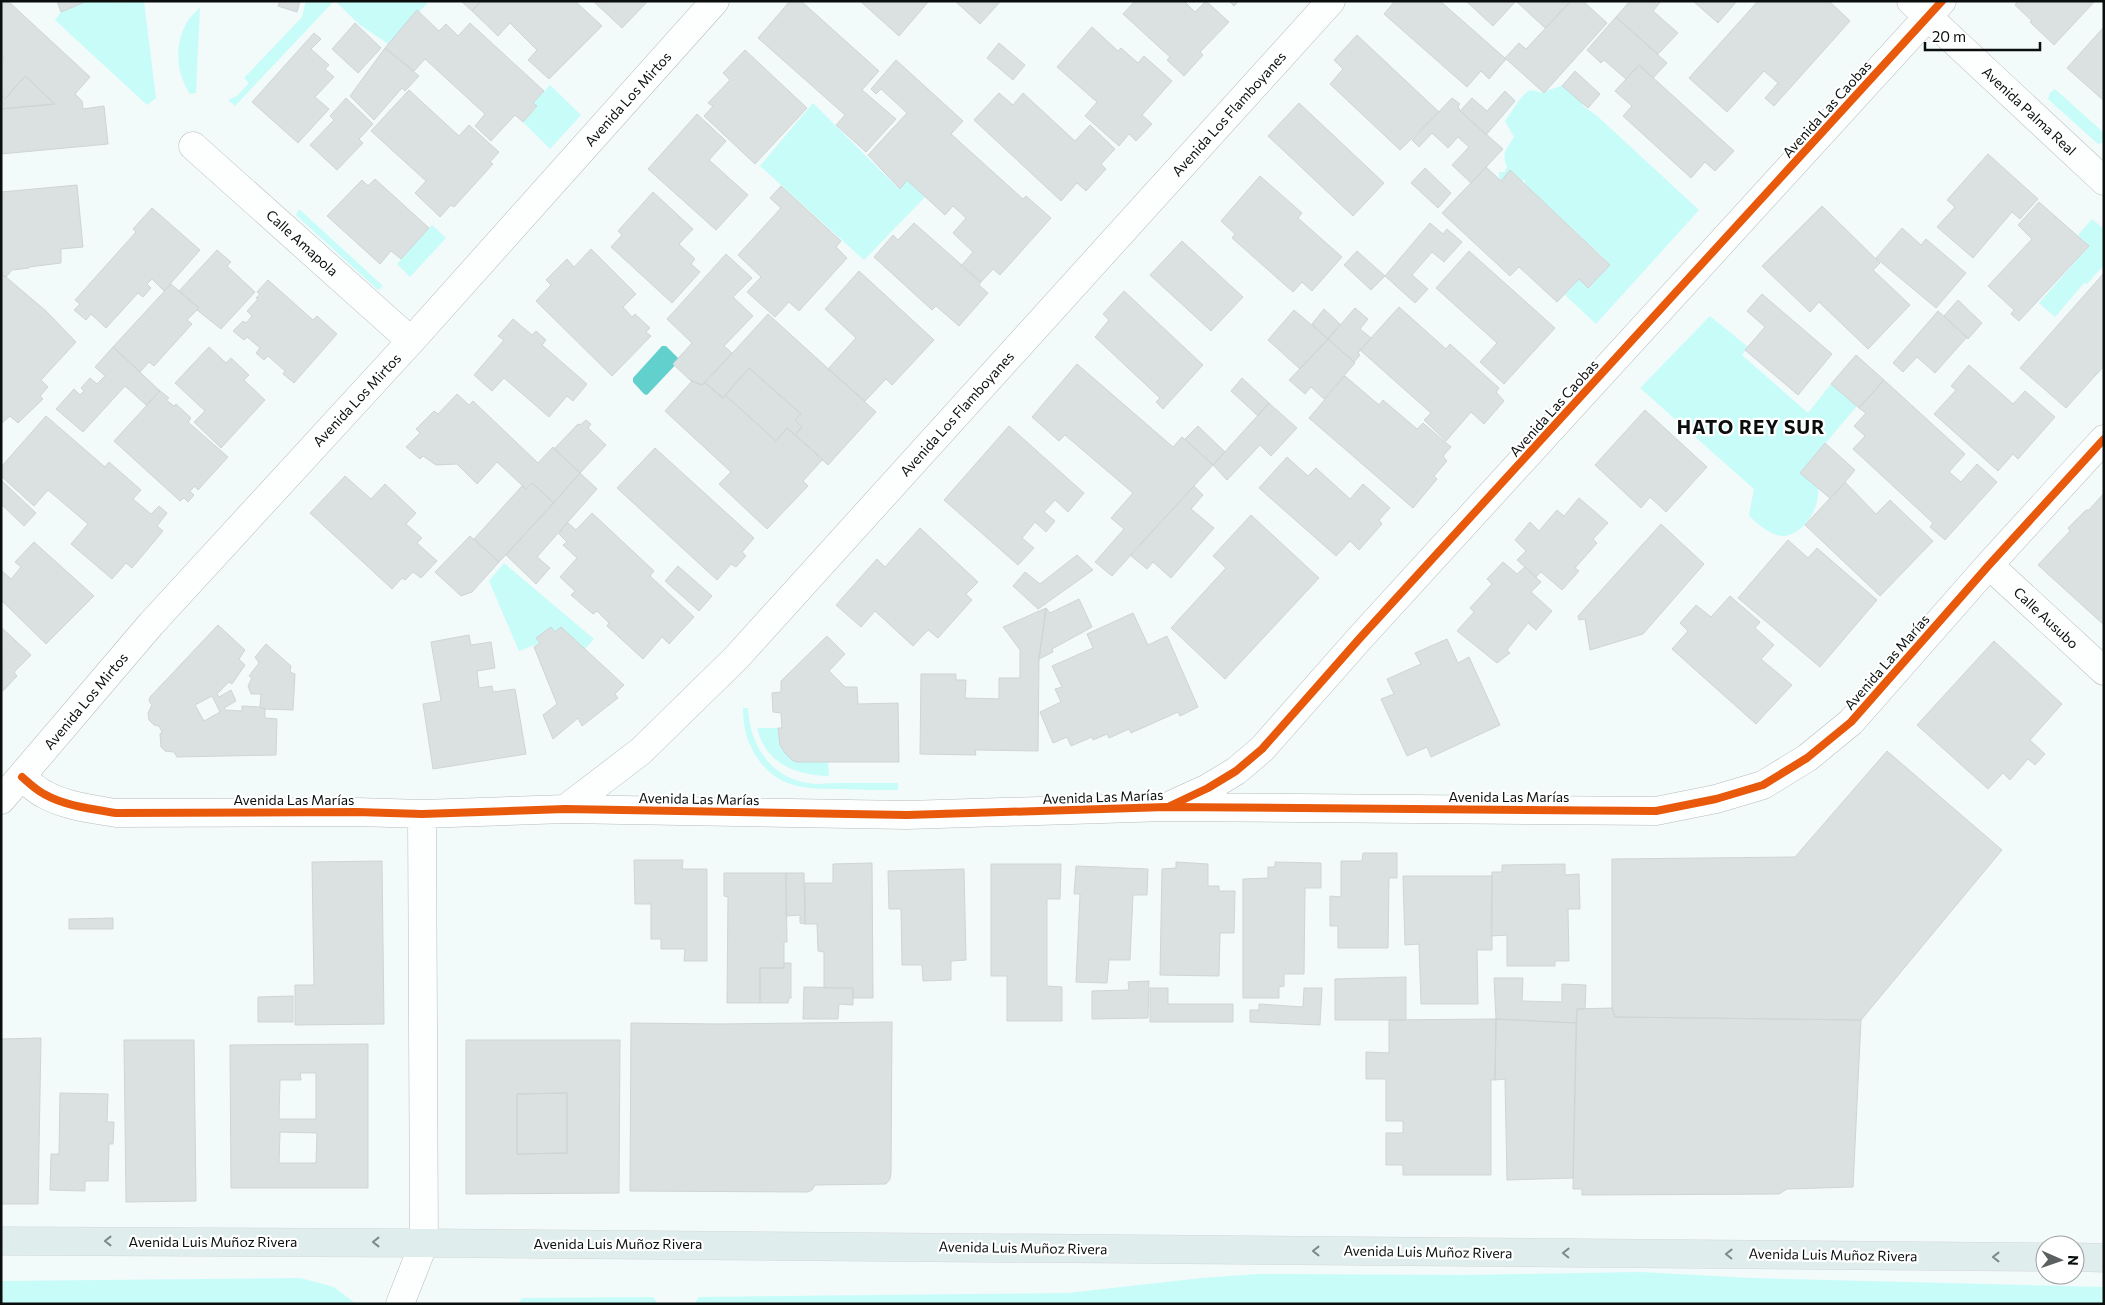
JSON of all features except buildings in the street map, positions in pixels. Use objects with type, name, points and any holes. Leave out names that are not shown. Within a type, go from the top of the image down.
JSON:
[{"type":"main road","name":"Avenida Luis Muñoz Rivera","points":[[1,1241],[424,1242],[2035,1257]]},
{"type":"main road","points":[[2085,1257],[2104,1258]]},
{"type":"street","name":"Avenida Los Mirtos","points":[[1,800],[151,624],[411,341],[715,1]]},
{"type":"street","name":"Avenida Los Flamboyanes","points":[[565,809],[641,751],[736,658],[1331,1]]},
{"type":"street","name":"Avenida Palma Real","points":[[1927,6],[2104,181]]},
{"type":"street","name":"Avenida Las Caobas","points":[[1166,807],[1208,788],[1236,771],[1262,749],[1927,6]]},
{"type":"street","name":"Calle Amapola","points":[[193,146],[411,341]]},
{"type":"street","name":"Avenida Las Marías","points":[[22,777],[43,794],[54,799],[116,813],[357,812],[422,814],[565,809],[907,815],[1166,807],[1656,810],[1716,799],[1763,785],[1807,758],[1851,722],[1989,565],[2104,439]]},
{"type":"street","name":"Calle Ausubo","points":[[1989,565],[2104,671]]},
{"type":"street","points":[[400,1304],[424,1242],[422,814]]},
{"type":"shaded area","points":[[87,1],[114,1],[117,3],[144,1],[156,98],[147,105],[55,20],[61,12]]},
{"type":"shaded area","points":[[306,1],[334,1],[235,106],[228,100],[237,96],[249,83],[244,78],[302,17]]},
{"type":"shaded area","points":[[335,1],[429,1],[390,45],[360,25]]},
{"type":"shaded area","points":[[200,7],[196,93],[190,94],[179,68],[180,40],[187,22]]},
{"type":"shaded area","points":[[1566,83],[1581,99],[1583,106],[1596,115],[1699,210],[1596,324],[1565,295],[1579,279],[1589,288],[1610,264],[1525,184],[1525,179],[1513,188],[1500,187],[1499,172],[1505,172],[1507,167],[1505,155],[1514,137],[1505,121],[1519,100],[1530,90],[1544,93]]},
{"type":"shaded area","points":[[550,85],[581,115],[550,149],[523,122],[537,107],[533,103]]},
{"type":"shaded area","points":[[2055,89],[2104,133],[2102,143],[2098,144],[2048,99],[2050,93]]},
{"type":"shaded area","points":[[813,103],[899,189],[907,180],[925,197],[864,260],[760,166]]},
{"type":"shaded area","points":[[299,209],[383,286],[378,290],[296,215]]},
{"type":"shaded area","points":[[2092,219],[2104,229],[2104,265],[2087,284],[2084,283],[2055,317],[2039,303],[2089,246],[2078,235]]},
{"type":"shaded area","points":[[432,225],[446,238],[410,277],[397,264]]},
{"type":"shaded area","points":[[1710,316],[1748,347],[1742,355],[1808,413],[1831,384],[1857,406],[1800,473],[1818,488],[1818,495],[1810,518],[1805,525],[1792,534],[1780,536],[1755,522],[1749,515],[1754,489],[1640,388]]},
{"type":"shaded area","points":[[504,563],[594,639],[585,649],[555,632],[537,638],[540,643],[519,651],[489,581]]},
{"type":"shaded area","points":[[743,708],[748,708],[753,734],[764,757],[783,774],[795,780],[815,784],[898,783],[898,790],[807,788],[796,786],[776,777],[758,759],[751,747],[746,735]]},
{"type":"shaded area","points":[[757,728],[778,728],[783,749],[787,755],[799,761],[828,762],[829,776],[794,770],[775,759],[767,751]]},
{"type":"shaded area","points":[[1640,1272],[1751,1278],[2104,1287],[2104,1304],[694,1304],[699,1297],[1068,1293],[1202,1278],[1259,1274],[1460,1275]]},
{"type":"shaded area","points":[[300,1278],[334,1287],[356,1304],[1,1304],[1,1281]]},
{"type":"shaded area","points":[[653,1297],[658,1304],[518,1304],[522,1298]]},
{"type":"water","points":[[662,346],[666,346],[680,360],[647,395],[644,394],[633,382],[633,378]]},
{"type":"cycle path","points":[[1170,806],[1208,788],[1236,771],[1262,749],[1360,638],[1942,1]]},
{"type":"cycle path","points":[[22,777],[52,798],[79,806],[116,813],[357,812],[422,814],[565,809],[907,815],[1166,807],[1656,811],[1716,799],[1763,785],[1807,758],[1851,722],[1989,565],[2104,439]]},
{"type":"district","name":"HATO REY SUR","points":[[1751,427]]}]
